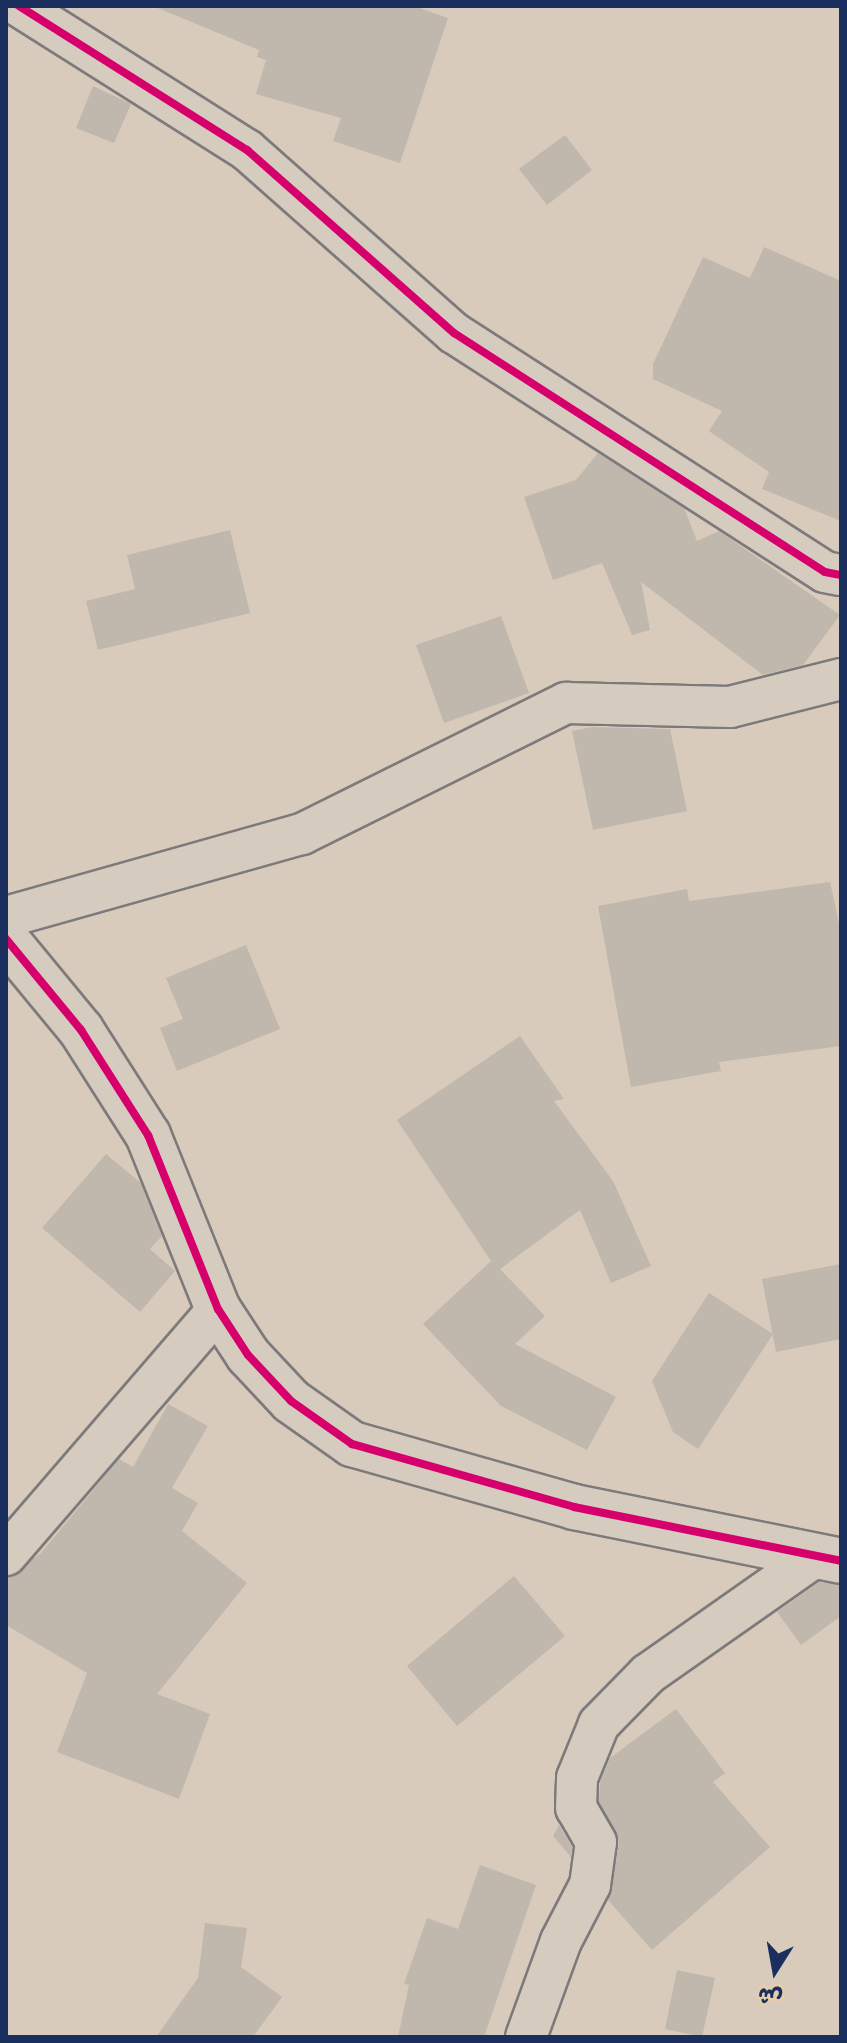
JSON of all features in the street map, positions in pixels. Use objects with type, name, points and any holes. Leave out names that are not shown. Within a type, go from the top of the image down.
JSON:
[{"type":"street","points":[[19,6],[61,28],[247,150],[454,333],[825,572],[841,575]]},
{"type":"street","points":[[6,917],[302,834],[566,703],[730,707],[841,679]]},
{"type":"street","points":[[6,939],[81,1030],[148,1135],[218,1309],[248,1355],[291,1401],[352,1444],[574,1507],[827,1560]]},
{"type":"street","points":[[6,1555],[218,1309]]},
{"type":"street","points":[[526,2037],[561,1941],[590,1885],[596,1842],[576,1808],[577,1778],[599,1724],[648,1674],[827,1560]]},
{"type":"building","points":[[153,6],[414,6],[448,18],[400,163],[333,141],[341,118],[256,94],[266,60],[257,57],[259,50]]},
{"type":"building","points":[[93,86],[131,104],[114,143],[76,128]]},
{"type":"building","points":[[565,135],[592,170],[547,205],[519,169]]},
{"type":"building","points":[[764,247],[841,281],[841,521],[762,489],[769,472],[709,431],[722,411],[653,379],[653,364],[703,257],[750,278]]},
{"type":"building","points":[[598,453],[684,508],[697,541],[719,531],[840,615],[803,665],[763,675],[641,582],[650,630],[632,635],[602,563],[553,580],[524,497],[576,480]]},
{"type":"building","points":[[230,530],[250,613],[98,650],[86,601],[135,589],[127,555]]},
{"type":"building","points":[[501,616],[529,693],[444,723],[416,645]]},
{"type":"building","points":[[592,727],[670,729],[687,811],[593,830],[572,731]]},
{"type":"building","points":[[830,882],[841,933],[841,1046],[719,1062],[721,1071],[631,1087],[598,906],[687,889],[689,901]]},
{"type":"building","points":[[246,945],[280,1029],[177,1071],[160,1028],[183,1019],[166,978]]},
{"type":"building","points":[[520,1036],[564,1099],[554,1101],[613,1181],[651,1266],[611,1283],[580,1210],[500,1269],[545,1316],[515,1344],[616,1397],[587,1450],[501,1406],[423,1324],[491,1261],[397,1120]]},
{"type":"building","points":[[106,1154],[141,1183],[162,1236],[150,1249],[175,1271],[140,1312],[42,1228]]},
{"type":"building","points":[[841,1264],[841,1339],[776,1352],[762,1279]]},
{"type":"building","points":[[709,1293],[773,1334],[698,1449],[673,1432],[652,1381]]},
{"type":"building","points":[[168,1404],[208,1426],[172,1488],[198,1503],[182,1531],[247,1583],[157,1694],[210,1714],[179,1799],[57,1752],[87,1673],[6,1625],[6,1577],[41,1553],[119,1459],[133,1467]]},
{"type":"building","points":[[514,1576],[565,1636],[457,1726],[407,1666]]},
{"type":"building","points":[[819,1582],[841,1585],[841,1616],[801,1645],[777,1612]]},
{"type":"building","points":[[676,1709],[725,1773],[713,1782],[770,1847],[652,1950],[608,1900],[619,1844],[599,1802],[600,1783],[610,1758]]},
{"type":"building","points":[[559,1825],[572,1847],[571,1857],[553,1836]]},
{"type":"building","points":[[480,1865],[536,1885],[484,2037],[398,2037],[409,1985],[404,1984],[427,1918],[458,1929]]},
{"type":"building","points":[[205,1923],[247,1928],[241,1967],[282,1997],[253,2037],[156,2037],[198,1978]]},
{"type":"building","points":[[677,1970],[715,1978],[702,2037],[665,2029]]},
{"type":"cycle path","points":[[19,6],[247,150],[454,333],[825,572],[841,575]]},
{"type":"cycle path","points":[[6,939],[81,1030],[148,1135],[218,1309],[248,1355],[291,1401],[352,1444],[574,1507],[841,1561]]}]
